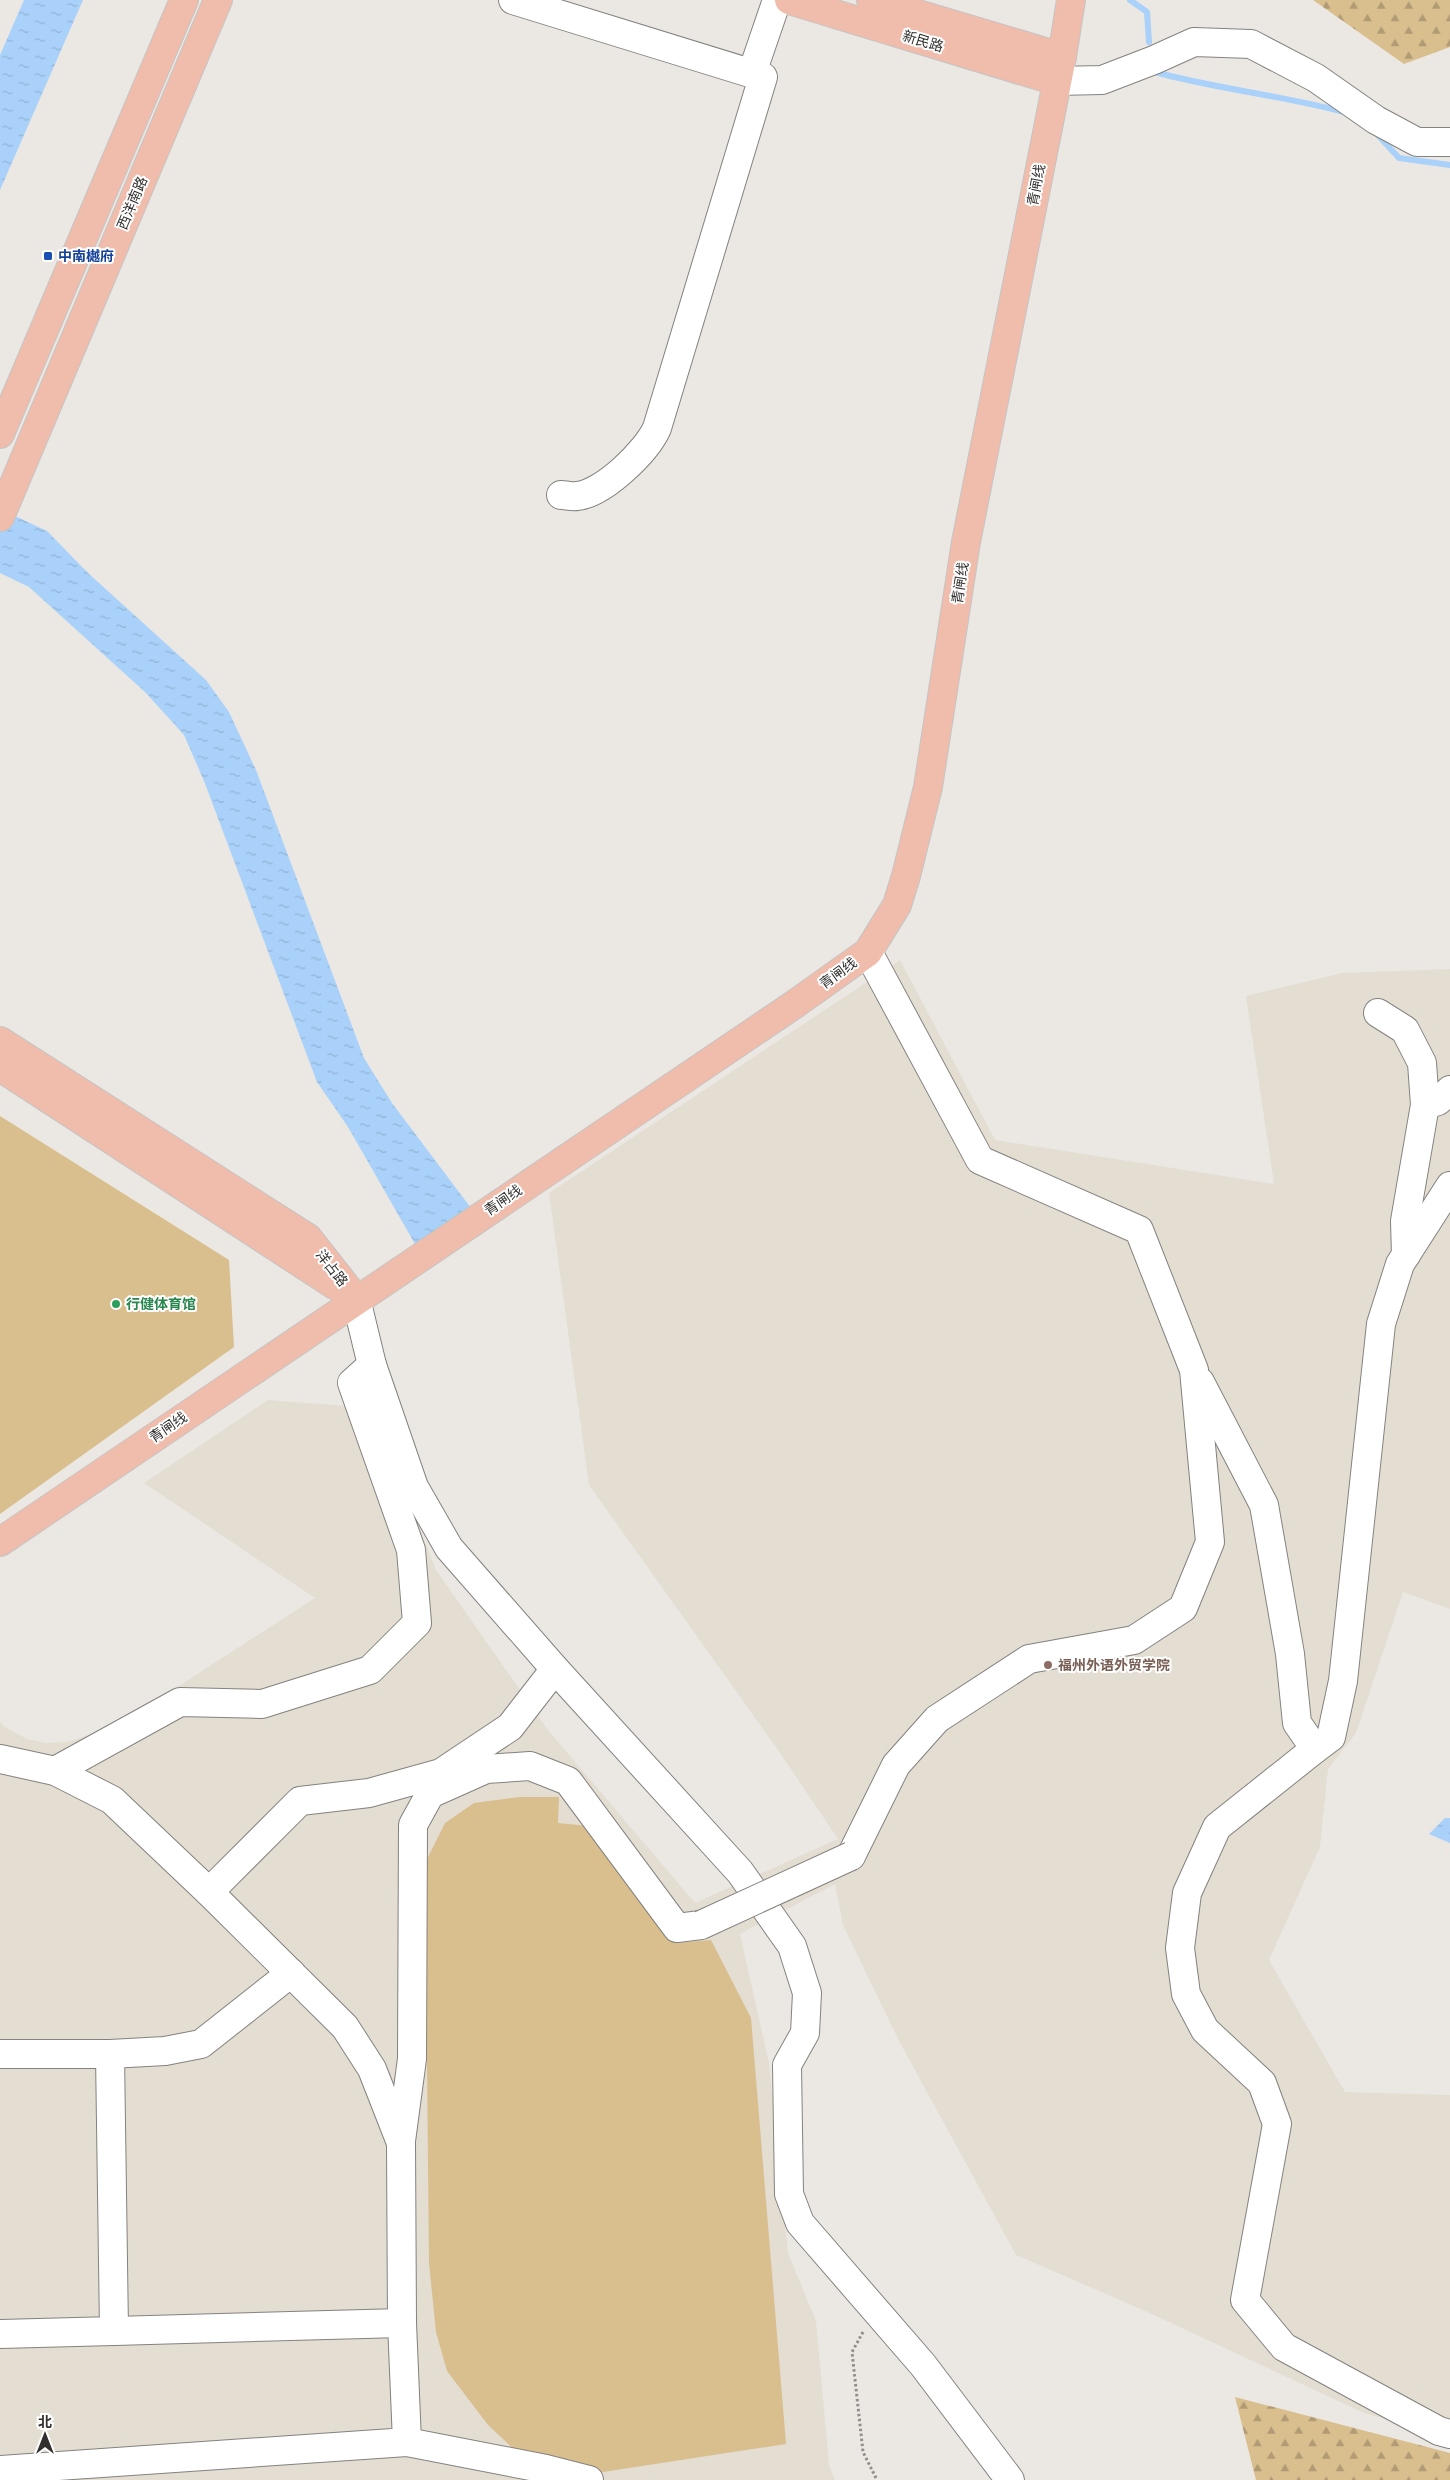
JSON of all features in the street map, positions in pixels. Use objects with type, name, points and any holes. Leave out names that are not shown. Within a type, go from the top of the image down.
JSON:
[{"type":"main road","points":[[0,434],[184,0]]},
{"type":"main road","name":"西洋南路","points":[[3,510],[218,0]]},
{"type":"main road","name":"新民路","points":[[789,0],[1059,69]]},
{"type":"main road","name":"新民路","points":[[871,0],[1059,69]]},
{"type":"main road","name":"青闸线","points":[[0,1542],[356,1299],[795,1004],[868,952],[897,904],[906,876],[928,787],[966,542],[1071,0]]},
{"type":"main road","name":"洋占路","points":[[0,1041],[308,1238],[356,1299]]},
{"type":"main road","name":"洋占路","points":[[0,1067],[356,1299]]},
{"type":"street","points":[[513,0],[764,76],[657,428],[651,442],[598,488],[578,496],[561,495]]},
{"type":"street","points":[[752,73],[777,0]]},
{"type":"street","points":[[1059,69],[1102,80],[1194,42],[1252,44],[1316,78],[1376,120],[1417,142],[1450,142]]},
{"type":"street","points":[[868,952],[980,1160],[1139,1230],[1194,1370],[1264,1505],[1290,1654],[1297,1723],[1315,1749]]},
{"type":"street","points":[[1378,1013],[1405,1030],[1422,1063],[1425,1105],[1405,1220],[1406,1255]]},
{"type":"street","points":[[1425,1105],[1438,1101],[1450,1090]]},
{"type":"street","points":[[1450,1186],[1400,1264],[1381,1324],[1343,1681],[1330,1737],[1218,1827],[1187,1894],[1180,1948],[1186,1994],[1205,2030],[1262,2083],[1277,2124],[1245,2300],[1284,2347],[1439,2432],[1450,2434]]},
{"type":"street","points":[[356,1299],[372,1365],[414,1487],[449,1548],[555,1669],[740,1872],[792,1946],[807,1993],[806,2033],[787,2065],[789,2194],[800,2223],[922,2365],[1010,2480]]},
{"type":"street","points":[[55,1772],[180,1702],[262,1704],[370,1670],[417,1623],[411,1550],[352,1383],[372,1365]]},
{"type":"street","points":[[407,2442],[402,2323],[401,2143],[412,2059],[413,1825],[430,1794],[486,1769],[530,1766],[568,1781],[677,1928],[701,1924],[851,1856],[896,1765],[937,1719],[1029,1660],[1134,1640],[1183,1608],[1210,1542],[1194,1370]]},
{"type":"street","points":[[209,1892],[300,1800],[369,1793],[441,1772],[510,1727],[555,1669]]},
{"type":"street","points":[[0,1759],[55,1772],[112,1800],[209,1892],[345,2027],[368,2062],[401,2143]]},
{"type":"street","points":[[0,2054],[110,2054],[166,2051],[201,2044],[291,1973]]},
{"type":"street","points":[[110,2054],[114,2331]]},
{"type":"street","points":[[0,2334],[402,2323]]},
{"type":"street","points":[[0,2470],[407,2442],[546,2469],[589,2480]]},
{"type":"path","points":[[875,2309],[852,2352],[863,2452],[877,2480]]},
{"type":"shaded area","name":"福州外语外贸学院","points":[[900,960],[995,1140],[1274,1184],[1246,996],[1342,973],[1450,969],[1450,1609],[1403,1592],[1356,1733],[1328,1769],[1320,1847],[1269,1960],[1345,2092],[1450,2095],[1450,2438],[1364,2413],[1143,2310],[1016,2255],[898,2039],[843,1925],[835,1884],[740,1934],[769,2063],[788,2253],[816,2321],[829,2465],[835,2480],[0,2480],[0,1721],[3,1726],[27,1739],[46,1743],[68,1742],[120,1724],[315,1598],[144,1483],[268,1400],[373,1408],[436,1570],[548,1730],[695,1903],[838,1839],[778,1750],[589,1485],[549,1193]]},
{"type":"green space","points":[[1313,0],[1450,0],[1450,47],[1404,64]]},
{"type":"green space","name":"行健体育馆","points":[[0,1116],[229,1260],[234,1347],[0,1514]]},
{"type":"green space","points":[[520,1797],[559,1797],[558,1823],[589,1826],[675,1943],[711,1940],[751,2018],[786,2444],[603,2472],[519,2454],[488,2425],[447,2371],[436,2332],[429,2263],[425,1863],[445,1823],[474,1803]]},
{"type":"green space","points":[[1235,2397],[1450,2453],[1450,2480],[1256,2480]]},
{"type":"water","points":[[24,0],[83,0],[0,190],[0,55]]},
{"type":"water","points":[[0,509],[47,531],[88,573],[206,680],[229,712],[256,770],[364,1058],[392,1103],[471,1208],[415,1244],[348,1127],[317,1082],[204,781],[184,735],[145,692],[29,587],[0,573]]},
{"type":"water","points":[[1445,1818],[1450,1818],[1450,1843],[1429,1834]]},
{"type":"waterway","points":[[1130,0],[1147,12],[1149,42]]},
{"type":"waterway","points":[[1151,71],[1199,83],[1344,112]]},
{"type":"waterway","points":[[1377,134],[1399,158],[1450,165]]},
{"type":"place","name":"中南樾府","points":[[48,256]]},
{"type":"place","name":"行健体育馆","points":[[116,1304]]},
{"type":"place","name":"福州外语外贸学院","points":[[1048,1665]]}]
